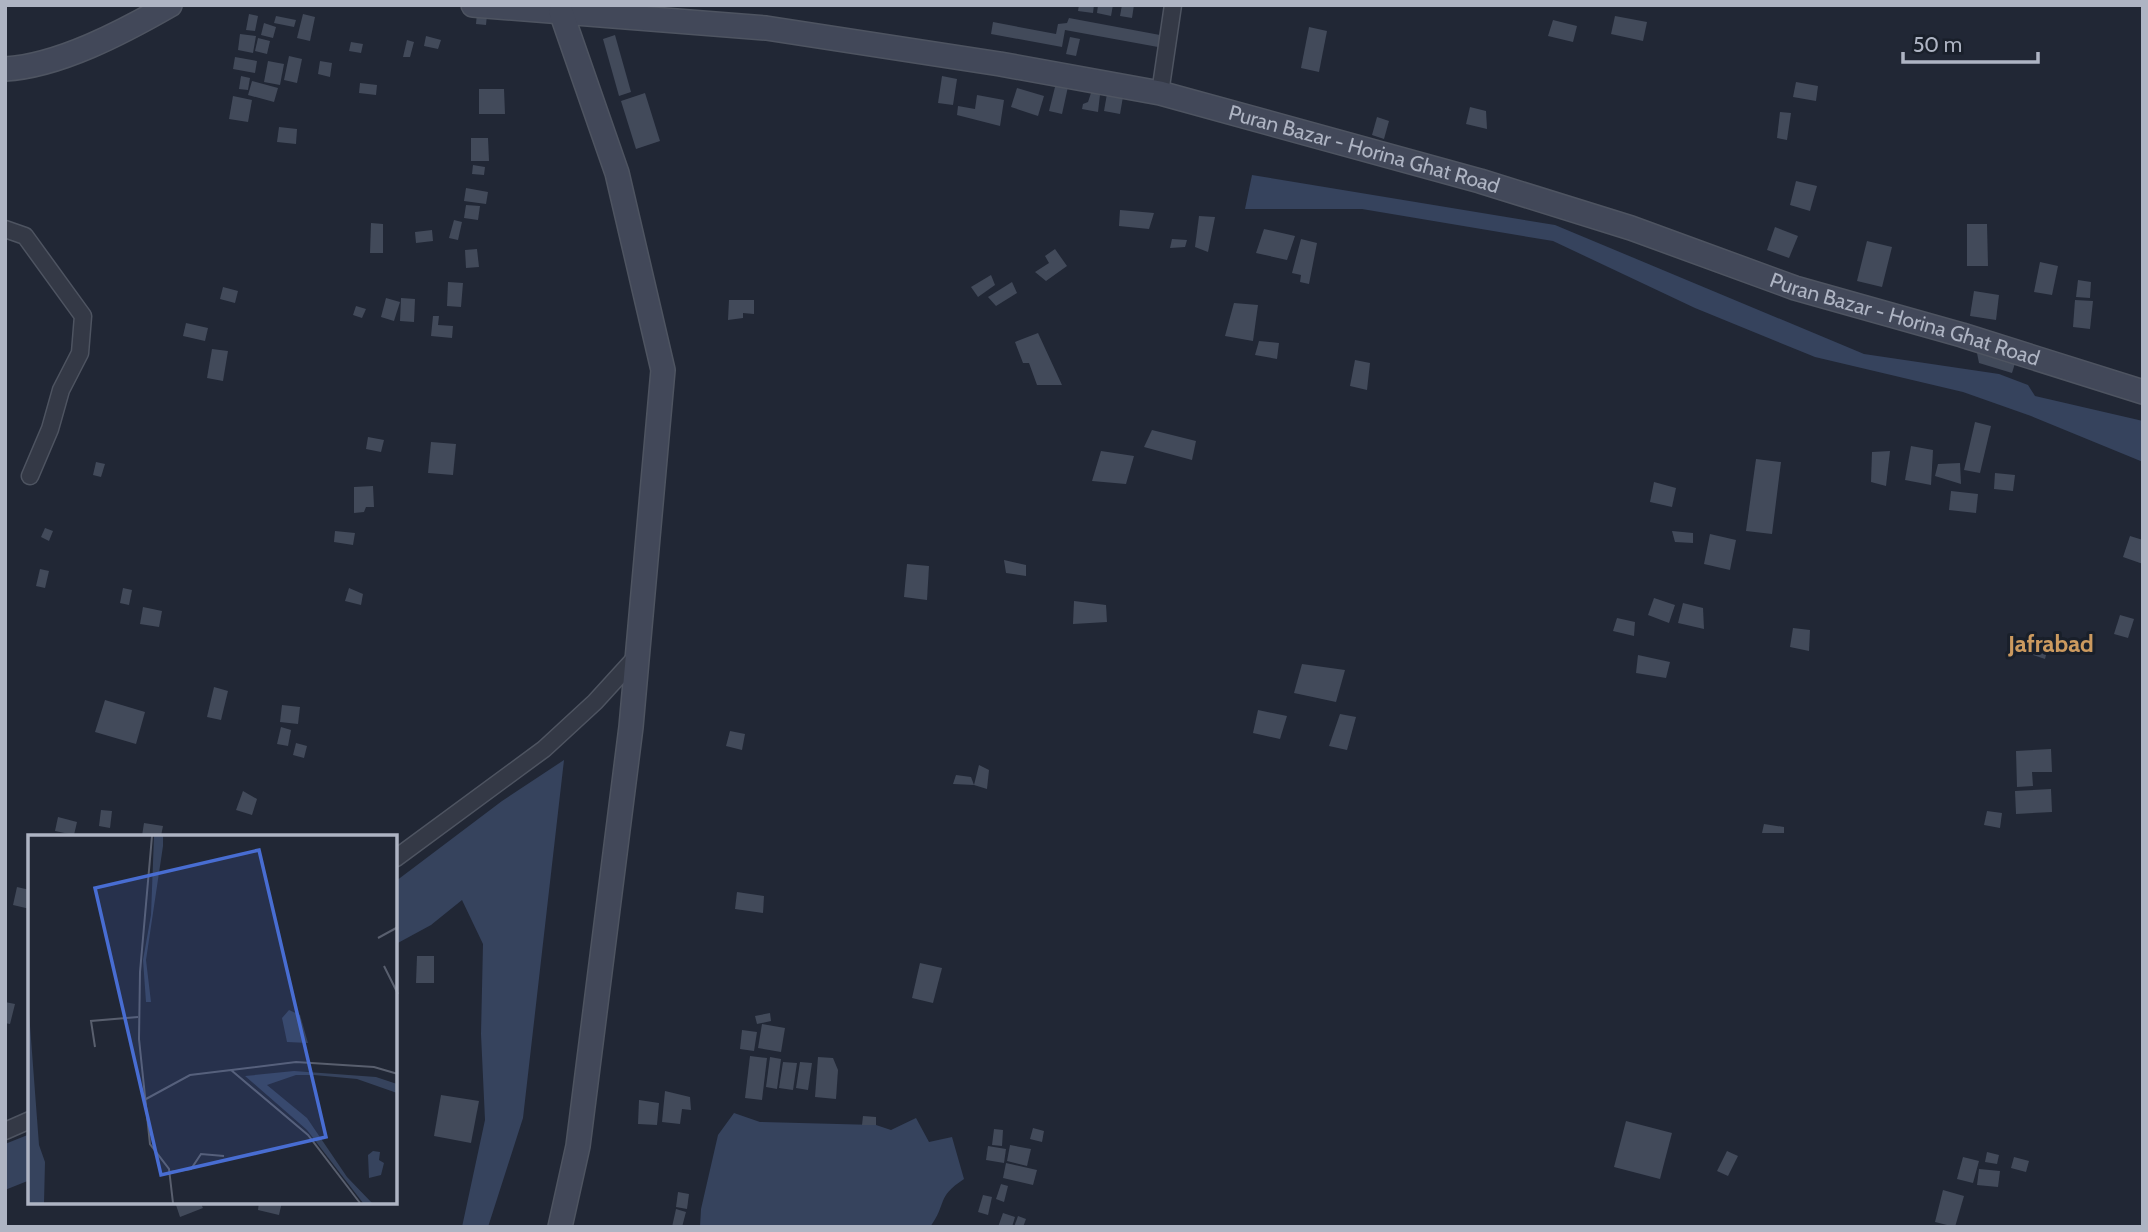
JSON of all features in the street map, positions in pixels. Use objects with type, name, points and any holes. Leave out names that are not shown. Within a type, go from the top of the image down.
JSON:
[{"type":"main road","points":[[6,75],[104,38],[170,5]]},
{"type":"main road","name":"Puran Bazar - Horina Ghat Road","points":[[473,5],[560,9],[766,28],[1000,64],[1160,93],[1480,181],[1631,228],[1795,288],[1962,335],[2143,392]]},
{"type":"main road","points":[[560,9],[617,173],[663,370],[638,656],[579,1146],[560,1227]]},
{"type":"street","points":[[1160,93],[1173,5]]},
{"type":"street","points":[[5,229],[25,236],[83,316],[80,353],[61,390],[50,429],[30,477]]},
{"type":"street","points":[[397,858],[544,748],[595,702],[638,656]]},
{"type":"street","points":[[5,1131],[28,1120]]},
{"type":"water","points":[[1252,175],[1555,225],[1864,354],[1999,374],[2028,385],[2035,396],[2143,421],[2143,462],[2031,416],[1963,392],[1815,357],[1695,308],[1553,241],[1362,209],[1245,209]]},
{"type":"water","points":[[564,760],[523,1118],[488,1227],[462,1227],[485,1120],[481,1034],[483,944],[462,900],[431,925],[397,943],[397,880],[502,801]]},
{"type":"water","points":[[734,1113],[760,1122],[876,1125],[891,1130],[916,1118],[929,1142],[952,1137],[964,1179],[945,1196],[930,1227],[700,1227],[701,1209],[718,1135]]},
{"type":"water","points":[[28,1135],[28,1181],[5,1190],[5,1144]]},
{"type":"building","points":[[1079,5],[1094,5],[1093,13],[1078,11]]},
{"type":"building","points":[[1098,5],[1113,5],[1111,16],[1097,13]]},
{"type":"building","points":[[1122,5],[1134,5],[1132,18],[1120,16]]},
{"type":"building","points":[[477,13],[487,15],[486,25],[476,24]]},
{"type":"building","points":[[249,14],[258,16],[255,31],[246,30]]},
{"type":"building","points":[[303,14],[315,17],[310,41],[297,38]]},
{"type":"building","points":[[276,16],[296,20],[294,27],[274,23]]},
{"type":"building","points":[[1615,16],[1647,22],[1643,41],[1611,34]]},
{"type":"building","points":[[1069,18],[1160,35],[1158,47],[1065,30],[1062,47],[991,34],[993,22],[1056,34],[1058,24],[1067,23]]},
{"type":"building","points":[[1553,20],[1577,26],[1573,42],[1548,36]]},
{"type":"building","points":[[264,23],[276,27],[273,38],[261,35]]},
{"type":"building","points":[[1309,27],[1327,31],[1319,72],[1301,68]]},
{"type":"building","points":[[240,34],[256,36],[253,53],[238,50]]},
{"type":"building","points":[[615,35],[631,92],[619,96],[603,39]]},
{"type":"building","points":[[426,36],[441,40],[438,49],[424,46]]},
{"type":"building","points":[[1070,37],[1080,39],[1076,56],[1066,54]]},
{"type":"building","points":[[258,38],[270,41],[267,54],[255,51]]},
{"type":"building","points":[[407,40],[414,42],[410,57],[403,57]]},
{"type":"building","points":[[351,42],[363,44],[361,53],[349,51]]},
{"type":"building","points":[[289,56],[302,59],[297,83],[284,80]]},
{"type":"building","points":[[235,57],[257,61],[255,73],[233,69]]},
{"type":"building","points":[[268,61],[284,64],[280,85],[264,82]]},
{"type":"building","points":[[320,61],[332,63],[330,77],[318,74]]},
{"type":"building","points":[[241,76],[250,78],[248,90],[239,89]]},
{"type":"building","points":[[942,76],[957,79],[953,105],[938,103]]},
{"type":"building","points":[[1057,79],[1069,82],[1062,114],[1049,111]]},
{"type":"building","points":[[252,81],[278,88],[274,102],[248,95]]},
{"type":"building","points":[[1796,82],[1818,86],[1816,101],[1793,97]]},
{"type":"building","points":[[360,83],[377,85],[376,95],[359,93]]},
{"type":"building","points":[[1094,84],[1101,86],[1098,112],[1082,109],[1083,104],[1088,102]]},
{"type":"building","points":[[1017,88],[1044,96],[1038,116],[1011,107]]},
{"type":"building","points":[[1108,88],[1124,91],[1120,114],[1104,111]]},
{"type":"building","points":[[479,89],[504,89],[505,114],[479,114]]},
{"type":"building","points":[[645,93],[660,141],[636,149],[621,101]]},
{"type":"building","points":[[977,95],[1004,100],[1000,126],[957,115],[958,106],[975,109]]},
{"type":"building","points":[[233,96],[252,100],[248,122],[229,119]]},
{"type":"building","points":[[1470,107],[1486,111],[1487,129],[1466,124]]},
{"type":"building","points":[[1780,112],[1791,113],[1787,140],[1777,138]]},
{"type":"building","points":[[1377,117],[1389,121],[1384,139],[1372,135]]},
{"type":"building","points":[[279,127],[297,129],[296,144],[277,142]]},
{"type":"building","points":[[471,138],[488,138],[489,161],[471,161]]},
{"type":"building","points":[[473,165],[485,167],[484,175],[472,174]]},
{"type":"building","points":[[1796,181],[1817,186],[1810,211],[1790,205]]},
{"type":"building","points":[[466,188],[488,192],[486,204],[464,201]]},
{"type":"building","points":[[466,205],[480,206],[478,220],[464,218]]},
{"type":"building","points":[[1120,210],[1154,213],[1149,229],[1119,226]]},
{"type":"building","points":[[1199,216],[1215,217],[1208,252],[1195,247]]},
{"type":"building","points":[[454,220],[462,222],[458,240],[449,238]]},
{"type":"building","points":[[371,223],[383,224],[383,253],[370,253]]},
{"type":"building","points":[[1967,224],[1987,224],[1988,266],[1967,266]]},
{"type":"building","points":[[1775,227],[1798,236],[1789,258],[1767,250]]},
{"type":"building","points":[[1264,229],[1295,236],[1287,260],[1256,253]]},
{"type":"building","points":[[432,230],[433,241],[416,243],[415,232]]},
{"type":"building","points":[[1172,239],[1187,240],[1185,247],[1170,248]]},
{"type":"building","points":[[1301,239],[1317,243],[1309,284],[1300,282],[1301,275],[1292,273]]},
{"type":"building","points":[[1867,241],[1892,247],[1882,287],[1857,281]]},
{"type":"building","points":[[477,249],[479,267],[466,268],[465,250]]},
{"type":"building","points":[[1055,249],[1067,266],[1046,281],[1035,272],[1049,263],[1045,256]]},
{"type":"building","points":[[2040,262],[2058,266],[2052,295],[2034,292]]},
{"type":"building","points":[[991,275],[995,285],[978,297],[971,287]]},
{"type":"building","points":[[2078,280],[2091,282],[2090,298],[2076,297]]},
{"type":"building","points":[[448,282],[463,283],[461,307],[447,306]]},
{"type":"building","points":[[1012,282],[1017,293],[996,306],[988,297]]},
{"type":"building","points":[[223,287],[238,291],[235,303],[220,299]]},
{"type":"building","points":[[1974,291],[1999,295],[1996,320],[1970,316]]},
{"type":"building","points":[[386,298],[400,302],[394,321],[381,317]]},
{"type":"building","points":[[401,298],[415,299],[414,322],[400,321]]},
{"type":"building","points":[[729,300],[754,300],[754,314],[743,313],[743,318],[728,320]]},
{"type":"building","points":[[2075,300],[2093,301],[2090,329],[2073,327]]},
{"type":"building","points":[[1234,303],[1258,305],[1253,341],[1225,336]]},
{"type":"building","points":[[356,306],[366,309],[362,318],[353,315]]},
{"type":"building","points":[[433,316],[439,316],[438,325],[453,326],[452,338],[431,336]]},
{"type":"building","points":[[186,323],[208,328],[205,341],[183,336]]},
{"type":"building","points":[[1038,333],[1062,385],[1037,385],[1029,363],[1023,363],[1015,342]]},
{"type":"building","points":[[1259,341],[1279,343],[1277,359],[1255,355]]},
{"type":"building","points":[[1976,348],[2016,360],[2012,373],[1979,363]]},
{"type":"building","points":[[212,349],[228,351],[223,381],[207,378]]},
{"type":"building","points":[[1355,360],[1370,363],[1367,390],[1350,386]]},
{"type":"building","points":[[1975,422],[1991,426],[1980,473],[1964,470]]},
{"type":"building","points":[[1152,430],[1196,441],[1192,460],[1144,447]]},
{"type":"building","points":[[368,437],[384,440],[381,452],[366,449]]},
{"type":"building","points":[[431,442],[456,444],[453,475],[428,473]]},
{"type":"building","points":[[1911,446],[1933,450],[1931,485],[1905,480]]},
{"type":"building","points":[[1101,451],[1134,456],[1126,484],[1092,481]]},
{"type":"building","points":[[1890,451],[1886,486],[1871,482],[1872,452]]},
{"type":"building","points":[[1756,459],[1781,462],[1772,534],[1746,531]]},
{"type":"building","points":[[96,462],[105,464],[101,477],[93,475]]},
{"type":"building","points":[[1960,463],[1961,484],[1935,476],[1938,464]]},
{"type":"building","points":[[1995,473],[2015,475],[2013,491],[1994,489]]},
{"type":"building","points":[[1654,482],[1676,488],[1672,507],[1650,502]]},
{"type":"building","points":[[373,486],[374,507],[366,507],[364,512],[354,513],[354,487]]},
{"type":"building","points":[[1951,491],[1978,494],[1976,513],[1949,510]]},
{"type":"building","points":[[45,528],[53,531],[49,541],[41,537]]},
{"type":"building","points":[[335,531],[355,533],[353,545],[334,542]]},
{"type":"building","points":[[1672,531],[1693,533],[1693,543],[1675,542]]},
{"type":"building","points":[[1710,534],[1736,540],[1730,570],[1704,564]]},
{"type":"building","points":[[2130,536],[2143,540],[2143,564],[2123,557]]},
{"type":"building","points":[[1004,560],[1026,565],[1026,576],[1006,573]]},
{"type":"building","points":[[907,564],[929,566],[927,600],[904,597]]},
{"type":"building","points":[[40,569],[49,571],[45,588],[36,586]]},
{"type":"building","points":[[123,588],[132,590],[129,605],[120,603]]},
{"type":"building","points":[[349,588],[363,594],[361,605],[345,601]]},
{"type":"building","points":[[1654,598],[1675,605],[1669,623],[1648,615]]},
{"type":"building","points":[[1074,601],[1106,605],[1107,622],[1073,624]]},
{"type":"building","points":[[1683,603],[1703,608],[1704,629],[1678,623]]},
{"type":"building","points":[[143,607],[162,611],[159,627],[140,624]]},
{"type":"building","points":[[2120,615],[2134,619],[2128,638],[2114,634]]},
{"type":"building","points":[[1617,618],[1635,622],[1634,636],[1613,631]]},
{"type":"building","points":[[1793,628],[1810,630],[1809,651],[1790,647]]},
{"type":"building","points":[[2035,647],[2047,651],[2045,659],[2033,655]]},
{"type":"building","points":[[1638,655],[1670,662],[1666,678],[1636,673]]},
{"type":"building","points":[[1302,664],[1345,670],[1336,702],[1294,693]]},
{"type":"building","points":[[214,687],[228,691],[221,720],[207,717]]},
{"type":"building","points":[[105,700],[145,712],[136,744],[95,732]]},
{"type":"building","points":[[282,705],[300,707],[298,724],[280,722]]},
{"type":"building","points":[[1258,710],[1287,716],[1280,739],[1253,733]]},
{"type":"building","points":[[1340,714],[1356,717],[1347,750],[1329,746]]},
{"type":"building","points":[[281,727],[291,730],[288,746],[277,744]]},
{"type":"building","points":[[730,731],[745,734],[742,750],[726,746]]},
{"type":"building","points":[[296,743],[307,746],[304,758],[293,755]]},
{"type":"building","points":[[2051,749],[2052,772],[2032,772],[2033,786],[2017,787],[2016,751]]},
{"type":"building","points":[[979,765],[989,770],[987,789],[974,785]]},
{"type":"building","points":[[956,775],[971,777],[974,785],[953,784]]},
{"type":"building","points":[[2051,789],[2052,812],[2016,814],[2015,791]]},
{"type":"building","points":[[243,791],[257,799],[252,815],[236,810]]},
{"type":"building","points":[[101,810],[112,811],[110,828],[99,826]]},
{"type":"building","points":[[1987,811],[2002,813],[2000,828],[1984,825]]},
{"type":"building","points":[[58,817],[77,822],[74,835],[55,831]]},
{"type":"building","points":[[144,823],[163,826],[161,835],[142,835]]},
{"type":"building","points":[[1764,824],[1784,827],[1784,833],[1762,833]]},
{"type":"building","points":[[17,887],[28,890],[28,909],[13,905]]},
{"type":"building","points":[[737,892],[764,896],[763,913],[735,909]]},
{"type":"building","points":[[417,956],[434,956],[434,983],[416,983]]},
{"type":"building","points":[[920,963],[942,968],[933,1003],[912,998]]},
{"type":"building","points":[[5,1002],[15,1004],[10,1024],[5,1023]]},
{"type":"building","points":[[770,1013],[771,1021],[757,1024],[755,1016]]},
{"type":"building","points":[[762,1024],[785,1028],[781,1052],[758,1048]]},
{"type":"building","points":[[742,1030],[757,1032],[754,1051],[740,1049]]},
{"type":"building","points":[[750,1056],[767,1058],[762,1100],[745,1098]]},
{"type":"building","points":[[770,1057],[781,1059],[777,1089],[766,1087]]},
{"type":"building","points":[[818,1057],[833,1058],[838,1070],[836,1099],[815,1097]]},
{"type":"building","points":[[783,1062],[797,1063],[793,1090],[779,1088]]},
{"type":"building","points":[[800,1062],[812,1063],[808,1090],[796,1088]]},
{"type":"building","points":[[665,1091],[690,1097],[691,1110],[682,1109],[680,1124],[662,1122]]},
{"type":"building","points":[[441,1095],[479,1101],[471,1143],[434,1136]]},
{"type":"building","points":[[639,1100],[659,1103],[657,1125],[638,1124]]},
{"type":"building","points":[[863,1116],[876,1117],[876,1125],[862,1125]]},
{"type":"building","points":[[1626,1121],[1672,1133],[1660,1179],[1614,1167]]},
{"type":"building","points":[[1033,1128],[1044,1131],[1042,1142],[1030,1139]]},
{"type":"building","points":[[994,1129],[1003,1130],[1002,1146],[992,1145]]},
{"type":"building","points":[[1010,1145],[1031,1149],[1027,1166],[1007,1161]]},
{"type":"building","points":[[988,1146],[1006,1149],[1004,1163],[986,1160]]},
{"type":"building","points":[[1727,1151],[1738,1156],[1728,1176],[1717,1171]]},
{"type":"building","points":[[1987,1152],[1999,1155],[1997,1164],[1985,1162]]},
{"type":"building","points":[[1963,1157],[1979,1161],[1973,1183],[1957,1179]]},
{"type":"building","points":[[2014,1157],[2029,1161],[2026,1172],[2011,1168]]},
{"type":"building","points":[[1006,1163],[1037,1170],[1033,1185],[1003,1178]]},
{"type":"building","points":[[1979,1169],[2000,1171],[1998,1187],[1977,1185]]},
{"type":"building","points":[[1001,1184],[1008,1186],[1004,1202],[996,1199]]},
{"type":"building","points":[[1943,1190],[1964,1196],[1955,1227],[1935,1222]]},
{"type":"building","points":[[678,1192],[689,1194],[687,1209],[676,1207]]},
{"type":"building","points":[[983,1195],[992,1197],[988,1215],[978,1212]]},
{"type":"building","points":[[176,1204],[201,1204],[203,1208],[180,1217]]},
{"type":"building","points":[[259,1204],[282,1204],[279,1215],[258,1210]]},
{"type":"building","points":[[676,1209],[686,1212],[682,1227],[672,1227]]},
{"type":"building","points":[[1003,1213],[1015,1217],[1012,1227],[998,1227]]},
{"type":"building","points":[[1018,1216],[1026,1219],[1023,1227],[1014,1227]]},
{"type":"district","name":"Jafrabad","points":[[2051,644]]}]
